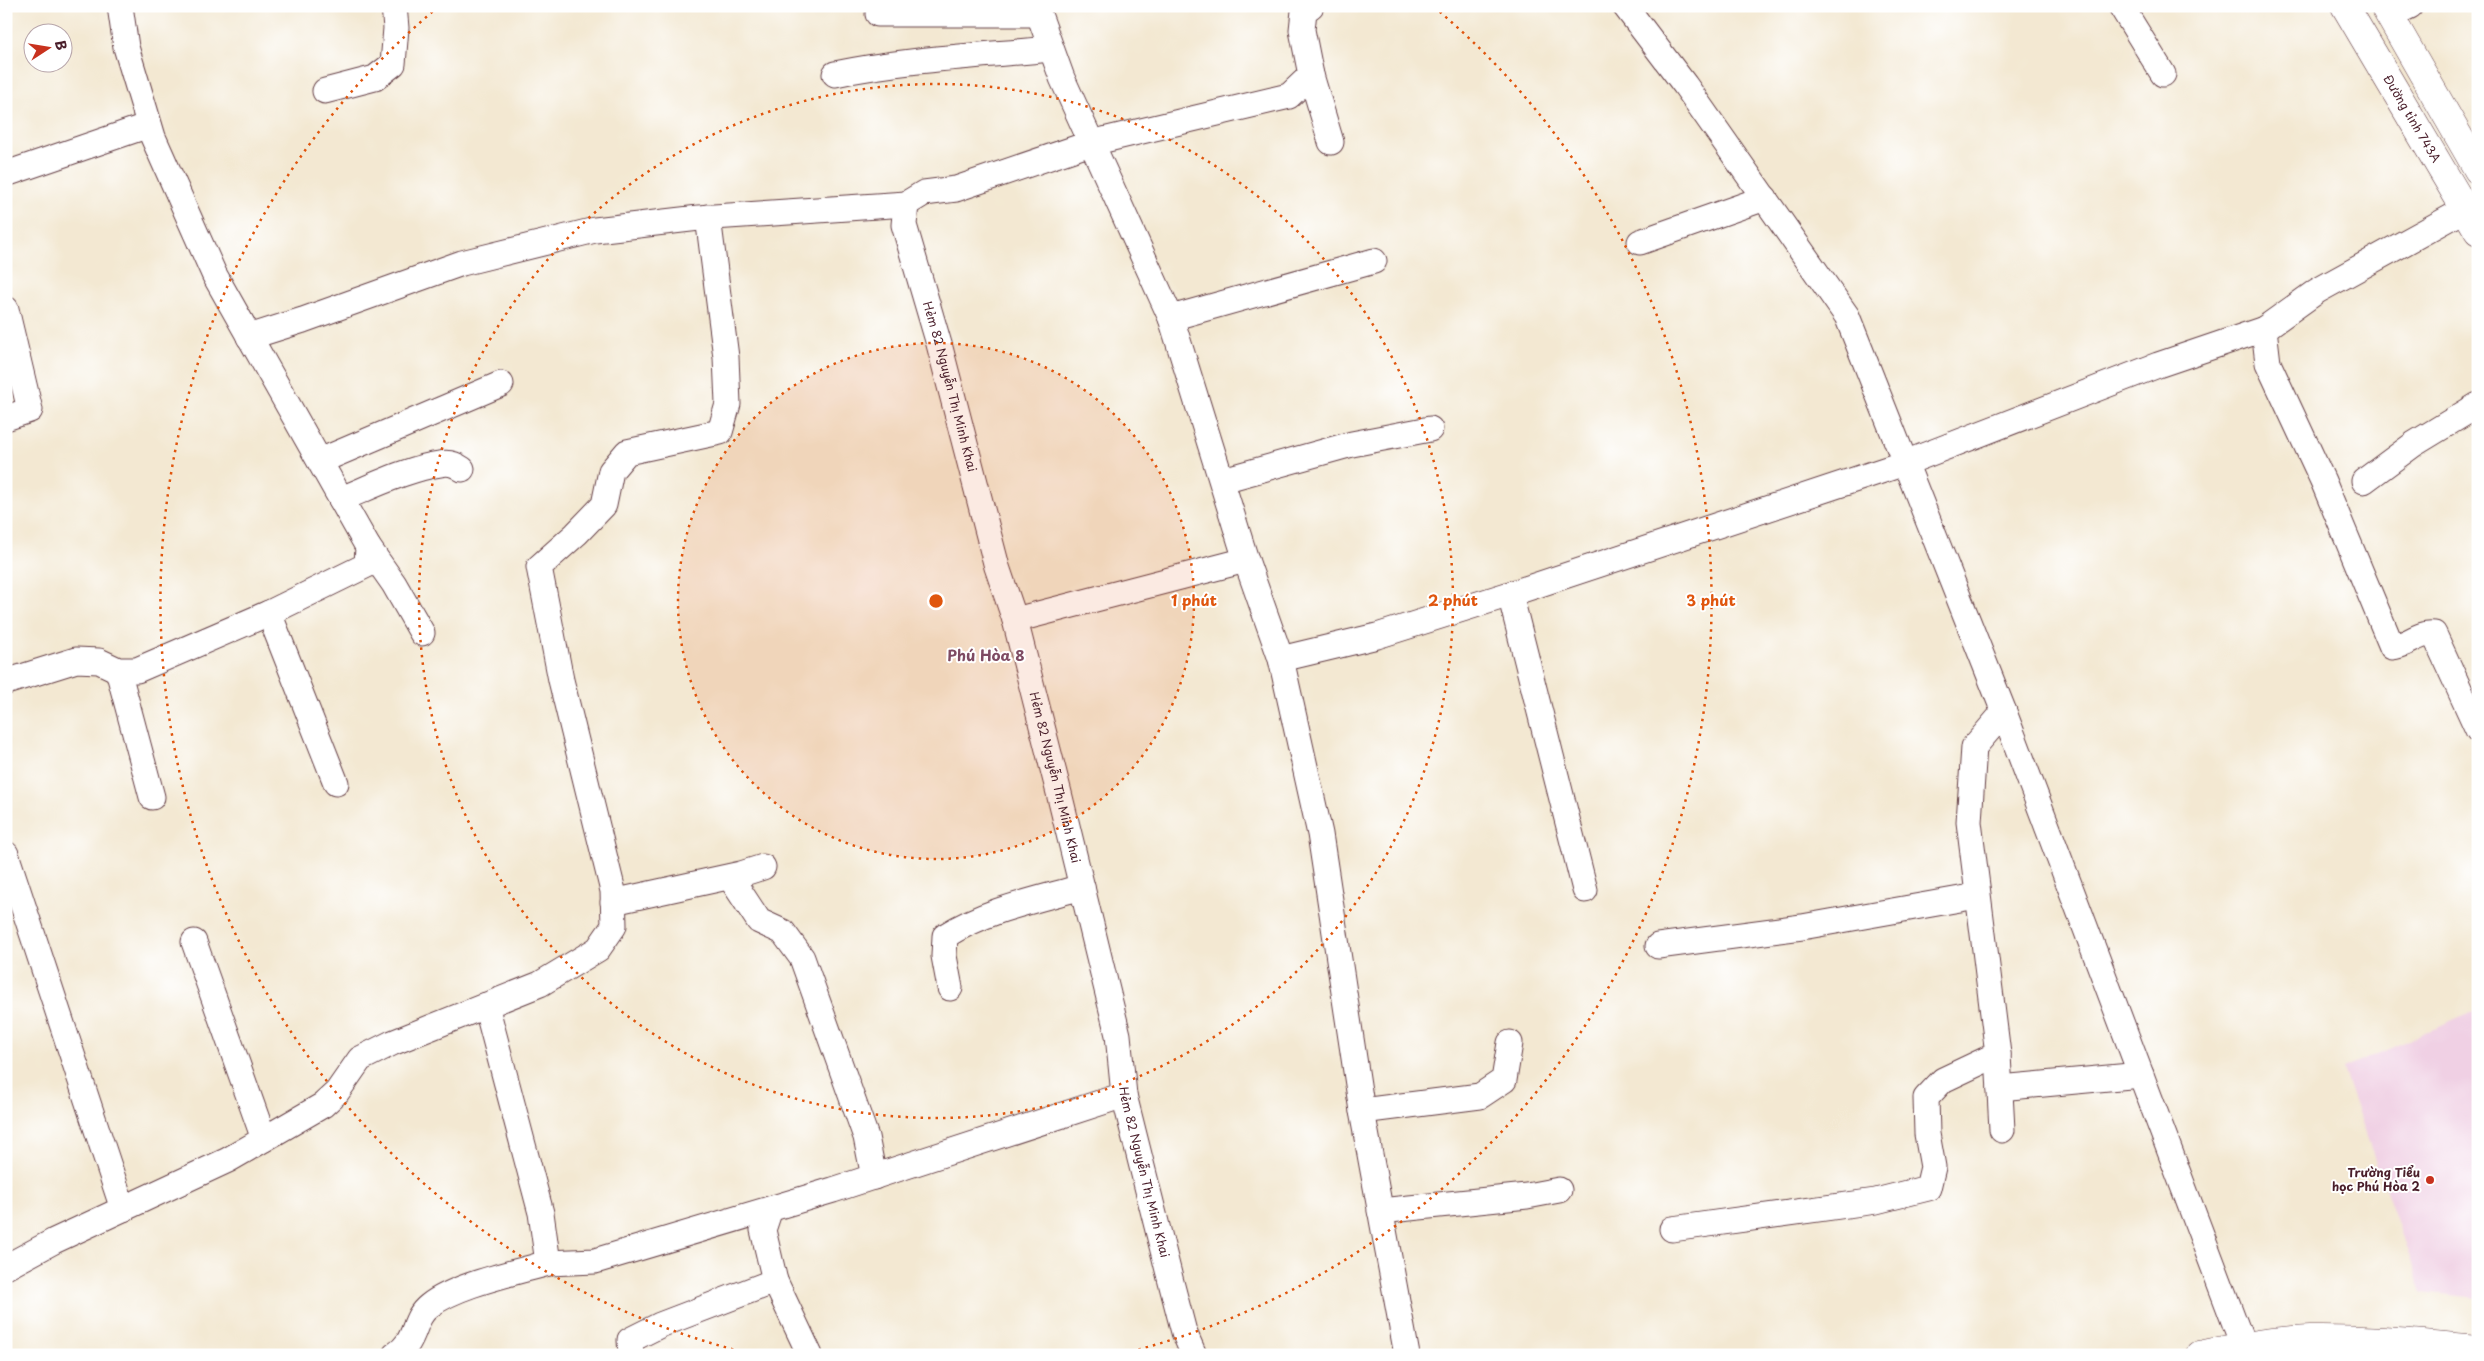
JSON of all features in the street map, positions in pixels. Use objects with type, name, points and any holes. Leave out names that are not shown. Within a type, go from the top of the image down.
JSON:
[{"type":"main road","name":"Đường tỉnh 743A","points":[[2345,6],[2474,214]]},
{"type":"main road","points":[[2394,10],[2478,170]]},
{"type":"main road","points":[[2200,1355],[2243,1346],[2318,1339],[2377,1341],[2478,1349]]},
{"type":"street","points":[[120,6],[126,47],[153,137],[214,274],[368,547],[394,584],[422,633]]},
{"type":"street","points":[[325,91],[375,78],[393,64],[396,28],[394,6]]},
{"type":"street","points":[[1311,6],[1304,11],[1302,30],[1311,75],[1332,142]]},
{"type":"street","points":[[1625,6],[1685,85],[1847,316],[2004,712],[2243,1346]]},
{"type":"street","points":[[2121,6],[2163,74]]},
{"type":"street","points":[[878,14],[1037,10],[1051,49],[1091,143],[1171,318],[1223,480],[1246,560],[1281,659],[1320,834],[1362,1111],[1406,1355]]},
{"type":"street","points":[[835,74],[906,63],[1051,49]]},
{"type":"street","points":[[249,337],[303,320],[462,263],[595,230],[708,218],[906,204],[924,193],[956,189],[1091,143],[1289,96],[1311,75]]},
{"type":"street","points":[[6,174],[149,125]]},
{"type":"street","points":[[1640,242],[1764,198]]},
{"type":"street","name":"Hẻm 82 Nguyễn Thị Minh Khai","points":[[906,204],[904,225],[939,344],[997,567],[1015,620],[1118,1035],[1124,1095],[1175,1299],[1184,1332],[1194,1355]]},
{"type":"street","points":[[1281,659],[1377,636],[1510,594],[1905,462],[2158,365],[2264,329],[2317,291],[2474,214]]},
{"type":"street","points":[[6,1267],[54,1241],[228,1160],[323,1105],[337,1092],[360,1059],[392,1043],[540,984],[598,949],[614,926],[613,891],[561,680],[539,567],[576,534],[604,505],[611,471],[627,452],[720,432],[728,404],[726,366],[708,218]]},
{"type":"street","points":[[1171,318],[1374,261]]},
{"type":"street","points":[[6,309],[30,410],[6,418]]},
{"type":"street","points":[[2264,329],[2268,363],[2323,481],[2392,647],[2408,644],[2427,633],[2434,634],[2475,715]]},
{"type":"street","points":[[320,461],[501,384]]},
{"type":"street","points":[[2364,481],[2414,444],[2478,405]]},
{"type":"street","points":[[1223,480],[1352,444],[1430,429]]},
{"type":"street","points":[[341,499],[412,472],[440,464],[454,464],[462,469]]},
{"type":"street","points":[[6,682],[76,660],[99,661],[118,670],[138,670],[351,575],[367,565],[368,547]]},
{"type":"street","points":[[1015,620],[1246,560]]},
{"type":"street","points":[[1510,594],[1585,890]]},
{"type":"street","points":[[269,613],[336,783]]},
{"type":"street","points":[[118,670],[152,797]]},
{"type":"street","points":[[2002,1130],[1998,1054],[1969,822],[1974,747],[2004,712]]},
{"type":"street","points":[[6,854],[123,1209]]},
{"type":"street","points":[[613,902],[730,876],[763,866]]},
{"type":"street","points":[[730,876],[760,922],[783,932],[802,958],[866,1137],[874,1177]]},
{"type":"street","points":[[950,988],[944,956],[945,936],[963,925],[990,915],[1082,887]]},
{"type":"street","points":[[1658,946],[1802,927],[1977,896]]},
{"type":"street","points":[[194,942],[264,1139]]},
{"type":"street","points":[[486,1005],[541,1213],[548,1263]]},
{"type":"street","points":[[1362,1111],[1480,1096],[1504,1080],[1510,1044]]},
{"type":"street","points":[[1672,1229],[1876,1201],[1928,1188],[1933,1168],[1927,1134],[1926,1098],[1943,1080],[1998,1054]]},
{"type":"street","points":[[2000,1088],[2141,1075]]},
{"type":"street","points":[[395,1355],[419,1346],[419,1316],[429,1306],[451,1293],[548,1263],[595,1261],[874,1177],[1124,1095]]},
{"type":"street","points":[[1380,1211],[1527,1196],[1559,1190]]},
{"type":"street","points":[[770,1209],[763,1230],[775,1281],[810,1355]]},
{"type":"street","points":[[631,1355],[630,1340],[660,1326],[775,1281]]},
{"type":"shaded area","name":"Trường Tiểu học Phú Hòa 2","points":[[2478,1010],[2478,1298],[2422,1292],[2343,1069]]},
{"type":"place","name":"Trường Tiểu học Phú Hòa 2","points":[[2430,1180]]},
{"type":"district","name":"Phú Hòa 8","points":[[986,656]]}]
